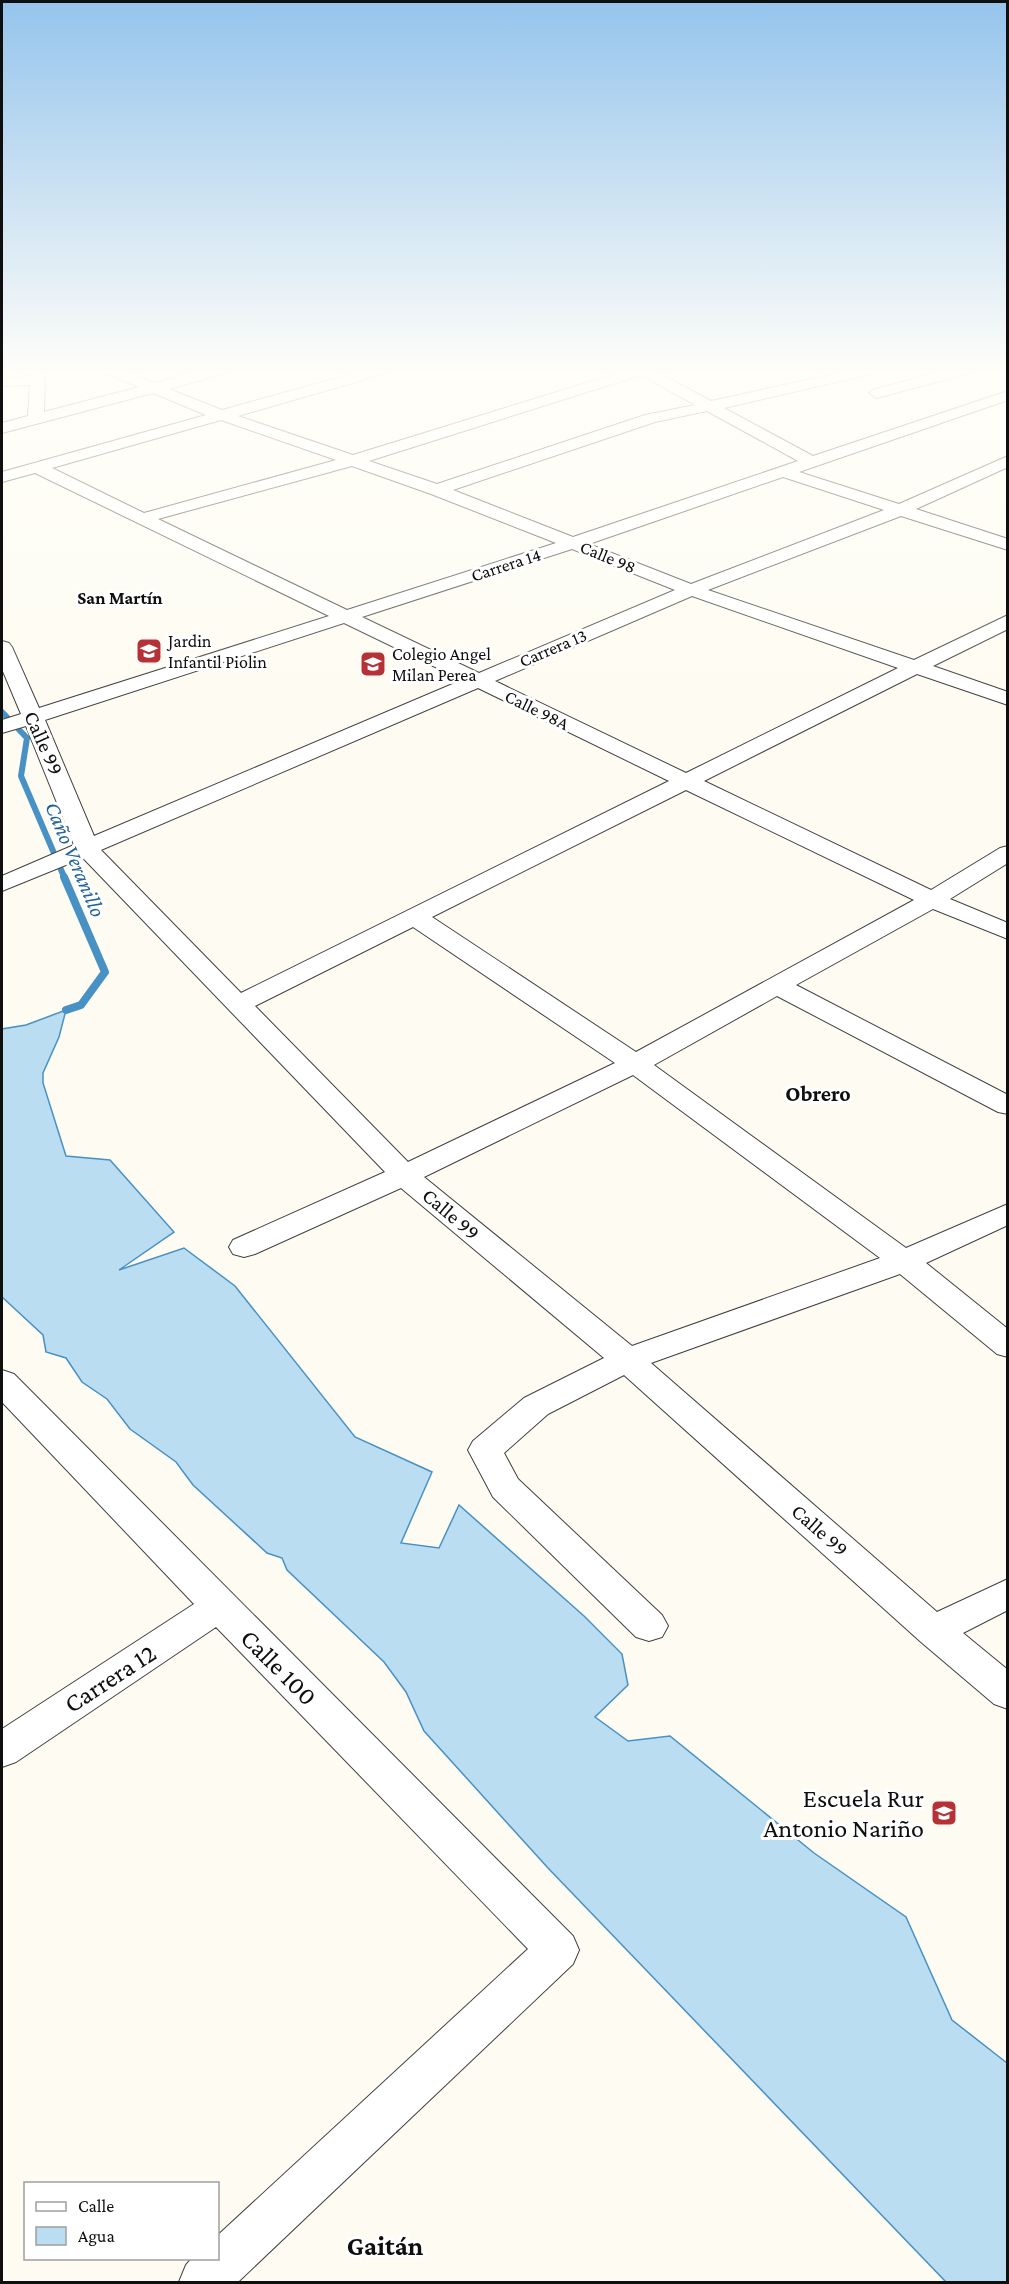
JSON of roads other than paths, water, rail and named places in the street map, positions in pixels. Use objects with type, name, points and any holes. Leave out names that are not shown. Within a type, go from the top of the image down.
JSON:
[{"type":"street","name":"Calle 98A","points":[[55,477],[140,519],[346,615],[476,681],[932,900],[1008,932]]},
{"type":"street","points":[[140,519],[295,477]]},
{"type":"street","name":"Calle 98","points":[[398,477],[691,590],[1008,699]]},
{"type":"street","points":[[437,490],[477,477]]},
{"type":"street","name":"Carrera 14","points":[[2,727],[574,543],[769,477]]},
{"type":"street","points":[[797,477],[1008,545]]},
{"type":"street","name":"Carrera 13","points":[[2,884],[691,590],[900,510],[974,477]]},
{"type":"street","points":[[239,1004],[1008,621]]},
{"type":"street","name":"Calle 99","points":[[2,647],[28,720],[82,851],[239,1004],[404,1175],[627,1360],[934,1631],[1008,1693]]},
{"type":"street","points":[[244,1247],[404,1175],[635,1064],[932,900],[1008,853]]},
{"type":"street","points":[[414,916],[635,1064],[904,1261],[1008,1346]]},
{"type":"street","points":[[776,985],[1008,1106]]},
{"type":"street","points":[[649,1626],[505,1488],[485,1450],[536,1406],[627,1360],[904,1261],[1008,1213]]},
{"type":"street","name":"Calle 100","points":[[2,1382],[558,1950],[203,2283]]},
{"type":"street","points":[[934,1631],[1008,1593]]},
{"type":"street","name":"Carrera 12","points":[[2,1750],[219,1606]]},
{"type":"water","points":[[66,1010],[59,1037],[43,1073],[43,1083],[66,1156],[110,1160],[174,1232],[119,1270],[184,1248],[235,1286],[355,1437],[432,1472],[401,1543],[439,1548],[459,1505],[584,1616],[622,1654],[628,1685],[595,1717],[628,1741],[670,1736],[814,1853],[906,1917],[952,2020],[1007,2063],[1007,2282],[946,2282],[548,1868],[424,1731],[406,1692],[384,1662],[287,1570],[282,1558],[267,1553],[193,1485],[176,1462],[130,1429],[107,1399],[82,1382],[66,1358],[46,1352],[43,1335],[2,1297],[2,1029],[26,1025]]},
{"type":"waterway","name":"Caño Veranillo","points":[[2,712],[27,738],[21,776],[65,879]]},
{"type":"waterway","name":"Caño Veranillo","points":[[64,877],[105,972],[81,1005],[66,1010]]},
{"type":"place","name":"Jardin Infantil Piolin","points":[[149,651]]},
{"type":"place","name":"Colegio Angel Milan Perea","points":[[373,664]]},
{"type":"place","name":"Escuela Rur Antonio Nariño","points":[[944,1813]]},
{"type":"district","name":"San Martín","points":[[120,598]]},
{"type":"district","name":"Obrero","points":[[818,1093]]},
{"type":"district","name":"Gaitán","points":[[385,2246]]}]
